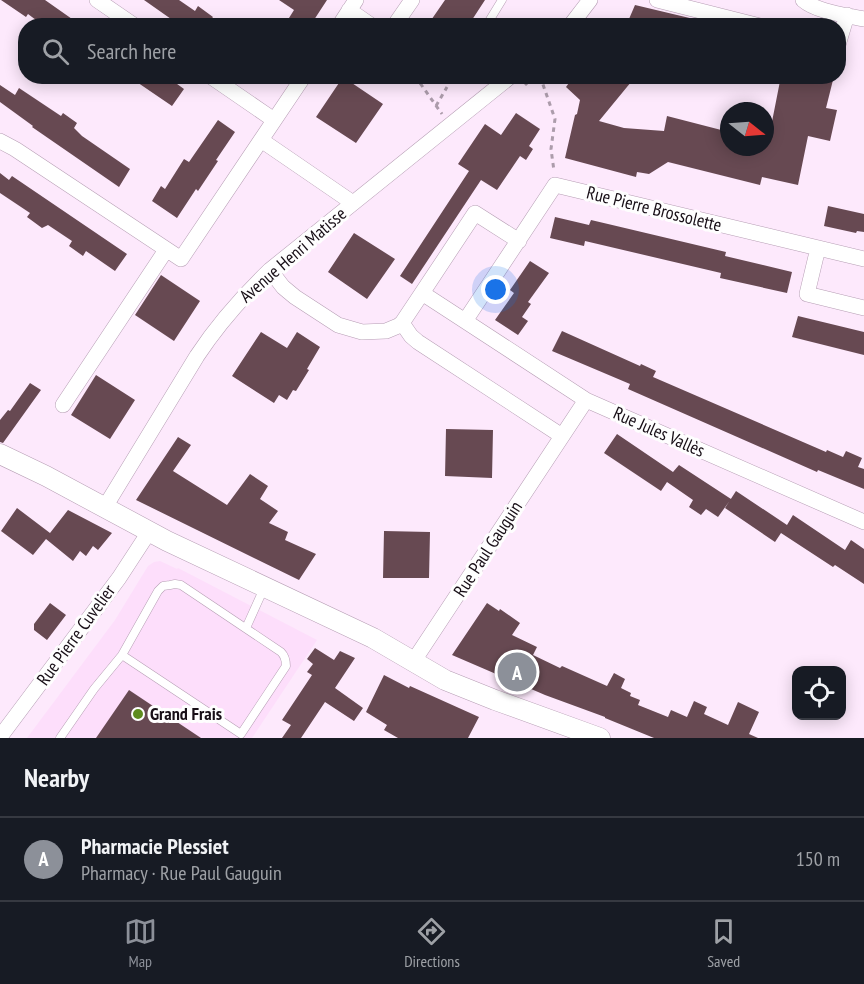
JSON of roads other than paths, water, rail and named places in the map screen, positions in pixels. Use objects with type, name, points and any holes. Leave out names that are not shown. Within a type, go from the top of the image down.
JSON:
[{"type":"street","points":[[97,0],[123,18]]},
{"type":"street","points":[[400,18],[412,0]]},
{"type":"street","points":[[576,18],[590,0]]},
{"type":"street","points":[[657,0],[728,18]]},
{"type":"street","points":[[803,0],[812,7],[864,19]]},
{"type":"street","points":[[344,18],[353,5],[365,18]]},
{"type":"street","points":[[222,84],[274,120]]},
{"type":"street","points":[[0,141],[181,259],[299,84]]},
{"type":"street","name":"Avenue Henri Matisse","points":[[105,507],[213,332],[241,299],[270,270],[501,84]]},
{"type":"street","points":[[261,141],[353,203]]},
{"type":"street","name":"Rue Pierre Brossolette","points":[[519,241],[555,185],[864,259]]},
{"type":"street","points":[[270,270],[289,292],[346,328],[362,332],[386,331],[402,323],[475,213],[519,241],[465,321],[422,293]]},
{"type":"street","points":[[818,248],[807,294],[864,308]]},
{"type":"street","points":[[63,405],[166,250]]},
{"type":"street","name":"Rue Jules Vallès","points":[[465,321],[586,400],[864,522]]},
{"type":"street","points":[[402,323],[418,342],[562,436]]},
{"type":"street","name":"Rue Paul Gauguin","points":[[413,662],[586,400]]},
{"type":"street","points":[[0,454],[46,476],[149,532],[373,638],[435,675],[476,693],[600,738]]},
{"type":"street","name":"Rue Pierre Cuvelier","points":[[0,737],[119,578],[149,532]]},
{"type":"lane","points":[[491,18],[502,0]]},
{"type":"lane","points":[[60,738],[94,689],[123,655],[154,597],[164,586],[181,585],[281,652],[286,658],[286,666],[241,734],[123,655]]},
{"type":"lane","points":[[246,628],[265,587]]},
{"type":"place","name":"Pharmacie Plessiet","points":[[517,672]]},
{"type":"place","name":"Grand Frais","points":[[138,714]]}]
